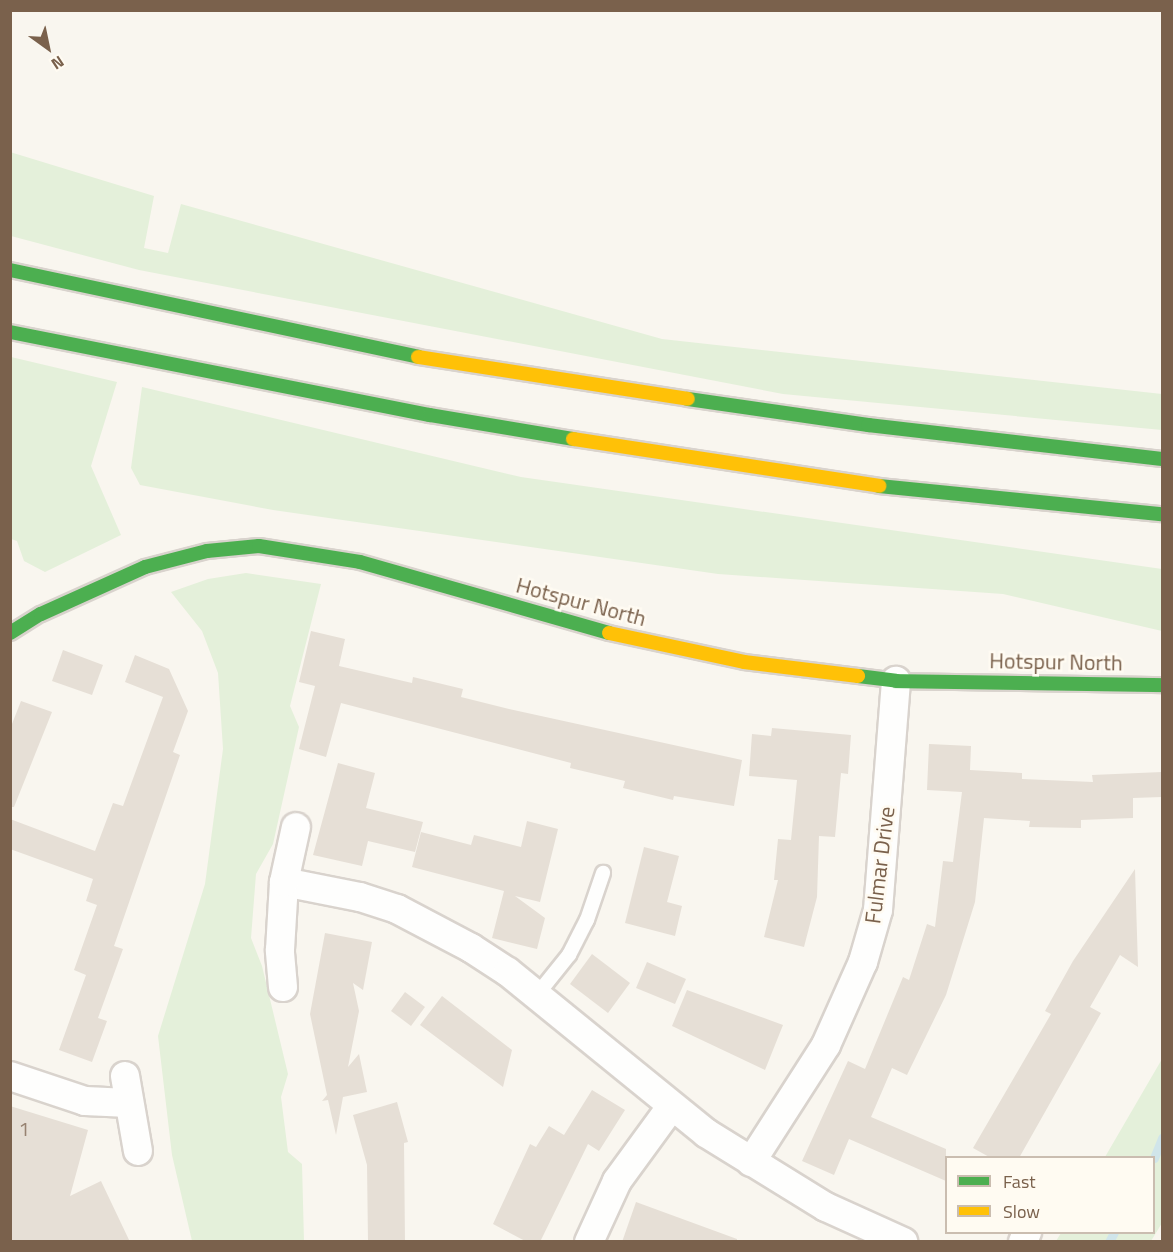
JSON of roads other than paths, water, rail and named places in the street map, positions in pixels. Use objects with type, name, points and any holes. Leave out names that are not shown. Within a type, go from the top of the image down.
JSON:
[{"type":"main road","points":[[10,270],[445,363],[868,425],[1162,459]]},
{"type":"main road","points":[[10,332],[430,415],[844,483],[1162,514]]},
{"type":"main road","name":"Hotspur North","points":[[12,627],[154,564],[237,547],[290,548],[360,562],[669,646],[788,668],[896,681],[1162,685]]},
{"type":"street","name":"Fulmar Drive","points":[[751,1162],[825,1045],[862,962],[878,910],[896,681]]},
{"type":"street","points":[[283,987],[280,950],[284,882],[296,827]]},
{"type":"street","points":[[284,882],[360,897],[429,924],[471,948],[536,996],[671,1107],[751,1162],[826,1207],[903,1242]]},
{"type":"street","points":[[10,1076],[85,1101],[127,1089],[138,1151]]},
{"type":"street","points":[[589,1242],[617,1181],[671,1107]]},
{"type":"lane","points":[[536,996],[573,947],[603,873]]},
{"type":"waterway","points":[[1155,1156],[1162,1138]]},
{"type":"waterway","points":[[1109,1242],[1113,1234]]}]
